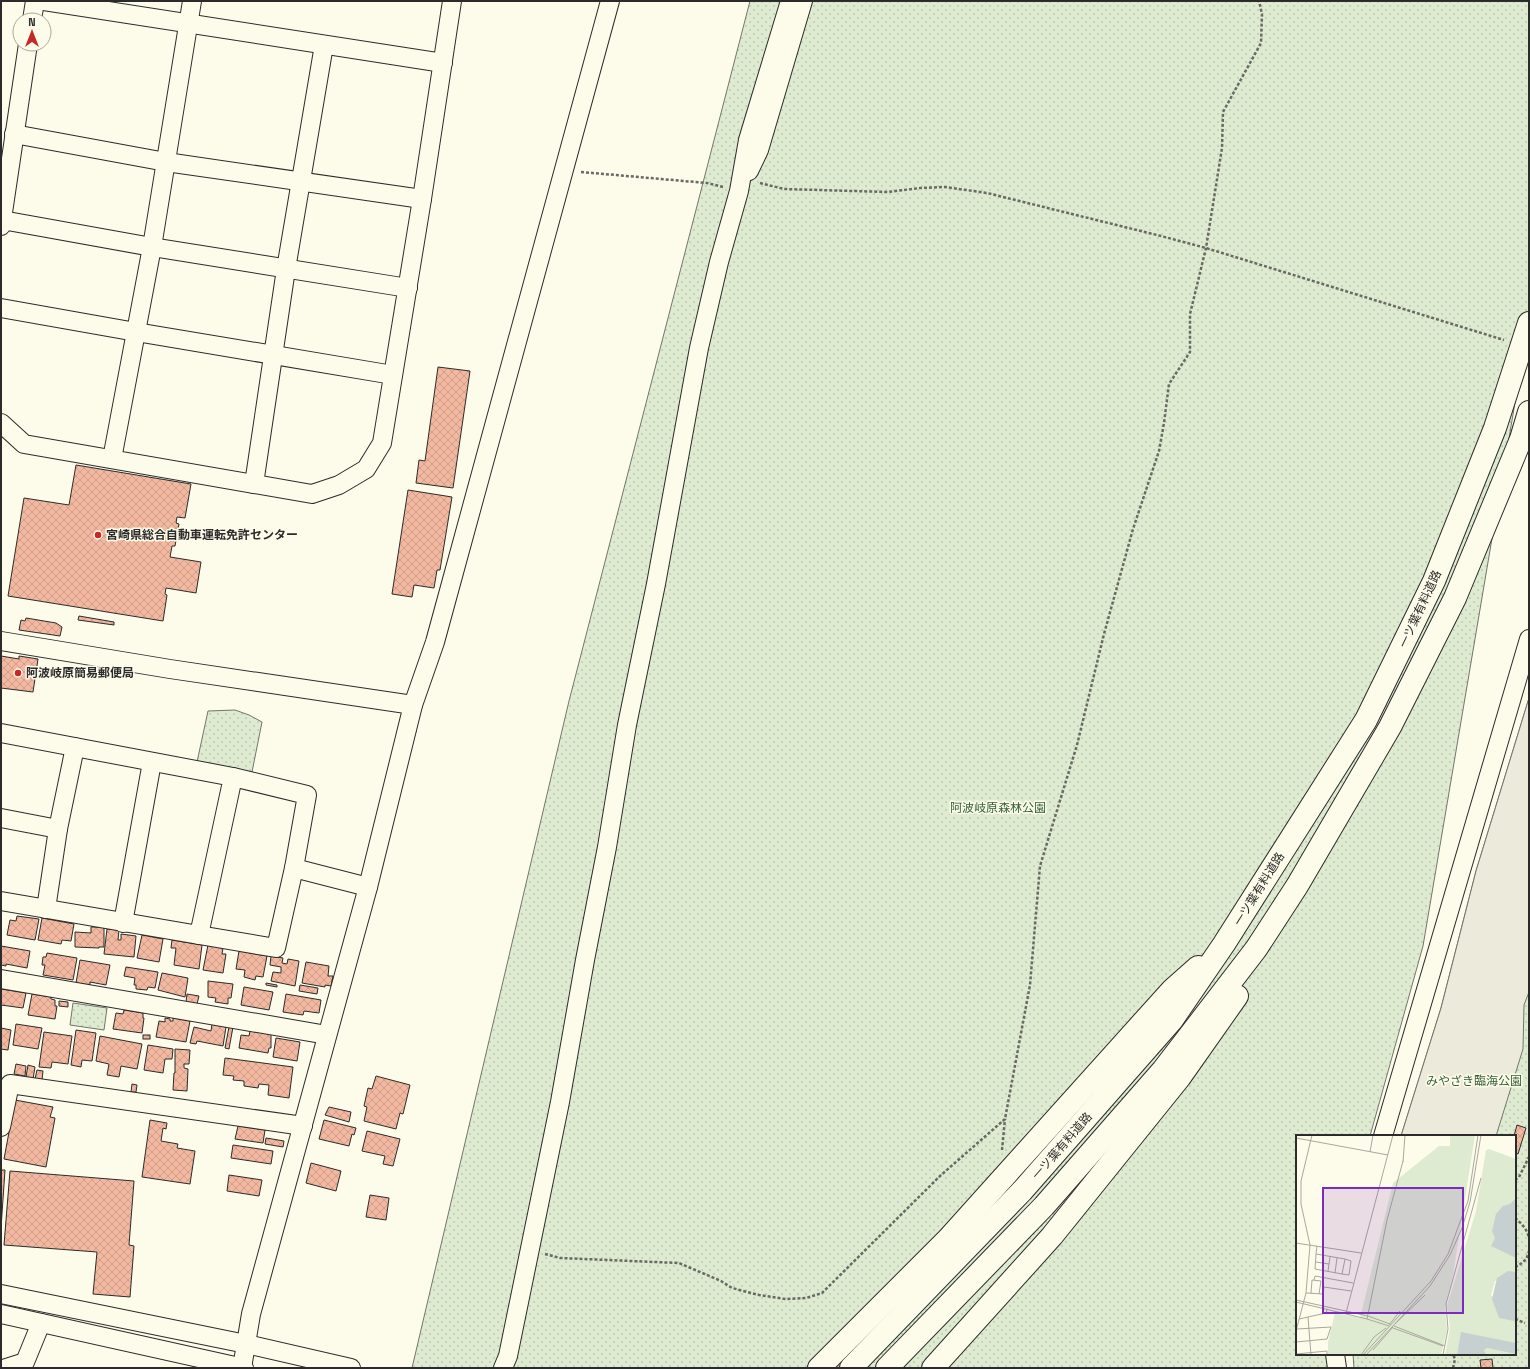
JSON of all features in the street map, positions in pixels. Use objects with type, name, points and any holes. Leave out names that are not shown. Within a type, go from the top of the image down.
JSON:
[{"type":"main road","name":"一ツ葉有料道路","points":[[850,1368],[1022,1191],[1172,1020],[1224,944],[1370,714],[1437,574],[1496,428],[1529,322]]},
{"type":"main road","name":"一ツ葉有料道路","points":[[887,1368],[1044,1206],[1163,1070],[1256,949],[1297,886],[1390,727],[1455,598],[1520,439],[1529,412]]},
{"type":"main road","points":[[819,1368],[948,1239],[1172,990],[1224,944]]},
{"type":"main road","points":[[933,1368],[1052,1236],[1180,1077],[1243,988],[1256,949]]},
{"type":"street","points":[[33,12],[34,1]]},
{"type":"street","points":[[44,1],[443,64]]},
{"type":"street","points":[[112,459],[152,247],[192,1]]},
{"type":"street","points":[[1,423],[24,444],[312,494],[339,485],[366,469],[382,443],[408,288],[452,1]]},
{"type":"street","points":[[1,1314],[243,1368],[251,1314],[368,887],[413,705],[435,642],[610,1]]},
{"type":"street","points":[[504,1368],[508,1356],[562,1095],[584,967],[607,847],[627,725],[656,584],[699,348],[719,262],[739,191],[748,140],[790,1]]},
{"type":"street","points":[[739,191],[759,150],[803,1]]},
{"type":"street","points":[[254,484],[286,269],[324,45]]},
{"type":"street","points":[[27,52],[2,223],[408,288]]},
{"type":"street","points":[[14,134],[166,162],[422,199]]},
{"type":"street","points":[[1,308],[393,375]]},
{"type":"street","points":[[1383,1135],[1529,639]]},
{"type":"street","points":[[1,641],[170,669],[413,705]]},
{"type":"street","points":[[1,733],[233,777],[307,795],[294,868],[276,948],[1,901]]},
{"type":"street","points":[[46,909],[58,829],[75,747]]},
{"type":"street","points":[[123,923],[152,762]]},
{"type":"street","points":[[199,935],[233,777]]},
{"type":"street","points":[[1,818],[58,829]]},
{"type":"street","points":[[294,868],[368,887]]},
{"type":"street","points":[[1,979],[327,1034]]},
{"type":"street","points":[[1,1127],[10,1084],[303,1126]]},
{"type":"street","points":[[1,1294],[246,1344],[351,1368]]},
{"type":"street","points":[[6,1368],[25,1362],[41,1323]]},
{"type":"street","points":[[1335,1355],[1337,1368]]},
{"type":"path","points":[[1002,1150],[1005,1119],[1030,985],[1040,866],[1077,745],[1104,634],[1133,529],[1159,451],[1169,384],[1190,352],[1190,314],[1206,248],[1222,148],[1223,112],[1261,43],[1262,14],[1259,1]]},
{"type":"path","points":[[564,171],[708,183],[739,191],[760,183],[784,189],[888,192],[945,187],[987,193],[1206,248],[1508,341]]},
{"type":"path","points":[[530,1251],[560,1258],[679,1263],[721,1281],[732,1288],[785,1299],[806,1298],[822,1293],[940,1176],[1005,1119]]},
{"type":"path","points":[[1516,1179],[1519,1177],[1529,1157]]},
{"type":"path","points":[[1516,1219],[1522,1223],[1528,1232],[1529,1238]]},
{"type":"path","points":[[1516,1266],[1528,1257],[1529,1251]]},
{"type":"path","points":[[1525,1260],[1529,1262]]},
{"type":"path","points":[[1516,1319],[1525,1323]]},
{"type":"path","points":[[1453,1355],[1455,1359],[1453,1368]]},
{"type":"green space","name":"阿波岐原森林公園","points":[[750,1],[1529,1],[1529,320],[1423,946],[1370,1135],[1296,1135],[1296,1355],[1327,1355],[1328,1368],[412,1368],[569,701]]},
{"type":"green space","name":"みやざき臨海公園","points":[[1529,698],[1529,1368],[1354,1368],[1353,1355],[1516,1355],[1516,1135],[1401,1135],[1441,1008],[1476,871]]},
{"type":"green space","points":[[235,710],[262,722],[252,772],[197,762],[208,711]]},
{"type":"green space","points":[[73,1003],[107,1008],[104,1030],[70,1025]]},
{"type":"shaded area","name":"みやざき臨海公園","points":[[1529,698],[1529,992],[1524,1005],[1523,1049],[1496,1135],[1401,1135],[1441,1008],[1476,871]]},
{"type":"building","points":[[438,367],[470,371],[453,488],[416,483],[419,460],[425,461]]},
{"type":"building","name":"宮崎県総合自動車運転免許センター","points":[[76,465],[191,484],[185,518],[177,517],[176,523],[179,524],[175,546],[172,546],[170,557],[201,562],[196,593],[166,588],[165,594],[167,595],[163,621],[8,596],[24,498],[69,505]]},
{"type":"building","points":[[408,490],[452,497],[440,570],[437,570],[434,588],[414,585],[412,597],[392,594]]},
{"type":"building","points":[[79,616],[114,622],[114,625],[78,620]]},
{"type":"building","points":[[26,618],[56,623],[62,627],[60,636],[19,630],[21,620],[25,621]]},
{"type":"building","name":"阿波岐原簡易郵便局","points":[[1,656],[19,659],[19,656],[38,659],[33,692],[1,688]]},
{"type":"building","points":[[17,916],[39,919],[35,940],[7,935],[10,920],[16,921]]},
{"type":"building","points":[[42,918],[74,924],[71,941],[62,940],[61,944],[38,940]]},
{"type":"building","points":[[91,927],[104,927],[104,947],[75,947],[75,932],[91,933]]},
{"type":"building","points":[[107,929],[119,930],[118,940],[121,940],[121,934],[136,936],[134,957],[104,954]]},
{"type":"building","points":[[142,935],[163,939],[159,962],[137,958]]},
{"type":"building","points":[[172,940],[202,945],[199,969],[174,965],[176,948],[171,948]]},
{"type":"building","points":[[208,945],[223,948],[222,954],[226,954],[223,973],[203,970]]},
{"type":"building","points":[[1,946],[30,951],[27,968],[6,964],[6,966],[1,965]]},
{"type":"building","points":[[239,951],[267,956],[263,977],[256,976],[255,980],[244,977],[245,970],[236,969]]},
{"type":"building","points":[[47,953],[77,958],[73,980],[43,975],[45,965],[42,965],[43,957],[46,957]]},
{"type":"building","points":[[271,956],[283,958],[282,963],[287,964],[288,959],[299,961],[295,986],[271,981],[273,972],[281,973],[281,967],[270,965]]},
{"type":"building","points":[[80,960],[110,965],[106,985],[90,982],[90,985],[76,983]]},
{"type":"building","points":[[306,962],[329,966],[328,976],[333,976],[331,986],[325,985],[325,987],[302,983]]},
{"type":"building","points":[[126,967],[158,972],[155,988],[148,987],[147,990],[136,989],[136,985],[134,985],[135,978],[124,976]]},
{"type":"building","points":[[162,973],[188,978],[185,997],[158,990]]},
{"type":"building","points":[[208,981],[233,984],[231,998],[228,998],[228,1004],[215,1002],[216,998],[208,997]]},
{"type":"building","points":[[266,983],[277,985],[277,987],[266,985]]},
{"type":"building","points":[[300,985],[318,988],[317,994],[299,991]]},
{"type":"building","points":[[244,987],[273,992],[269,1010],[241,1005]]},
{"type":"building","points":[[1,989],[26,993],[23,1008],[1,1005]]},
{"type":"building","points":[[32,994],[51,997],[51,999],[55,1000],[55,1006],[57,1006],[55,1019],[28,1015]]},
{"type":"building","points":[[187,994],[199,996],[197,1004],[186,1002]]},
{"type":"building","points":[[286,994],[321,1000],[319,1013],[304,1011],[303,1015],[283,1012]]},
{"type":"building","points":[[59,1001],[68,1002],[68,1007],[59,1006]]},
{"type":"building","points":[[124,1010],[143,1013],[144,1018],[142,1033],[113,1029],[116,1013],[123,1014]]},
{"type":"building","points":[[165,1018],[170,1019],[170,1021],[173,1021],[173,1018],[190,1021],[186,1042],[156,1037],[159,1021],[165,1022]]},
{"type":"building","points":[[16,1024],[42,1028],[38,1049],[13,1045]]},
{"type":"building","points":[[212,1024],[226,1027],[223,1046],[197,1041],[196,1044],[190,1043],[194,1027],[211,1031]]},
{"type":"building","points":[[229,1027],[233,1027],[229,1049],[225,1048]]},
{"type":"building","points":[[1,1028],[11,1030],[8,1050],[1,1049]]},
{"type":"building","points":[[76,1030],[96,1033],[92,1061],[82,1060],[81,1067],[71,1065]]},
{"type":"building","points":[[250,1031],[271,1034],[271,1048],[269,1048],[268,1053],[239,1048],[241,1035],[249,1036]]},
{"type":"building","points":[[44,1032],[72,1036],[68,1064],[52,1062],[51,1068],[39,1067]]},
{"type":"building","points":[[143,1035],[150,1035],[150,1039],[143,1039]]},
{"type":"building","points":[[100,1036],[142,1044],[137,1069],[121,1066],[119,1077],[107,1075],[109,1064],[96,1061]]},
{"type":"building","points":[[276,1038],[300,1042],[297,1061],[273,1057]]},
{"type":"building","points":[[148,1045],[173,1049],[172,1059],[165,1059],[163,1073],[144,1070]]},
{"type":"building","points":[[175,1049],[190,1050],[189,1064],[184,1064],[184,1068],[188,1069],[187,1091],[173,1090]]},
{"type":"building","points":[[225,1058],[293,1067],[289,1098],[268,1095],[269,1085],[259,1084],[258,1088],[244,1086],[244,1081],[233,1080],[234,1076],[223,1075]]},
{"type":"building","points":[[16,1064],[26,1066],[25,1076],[14,1074]]},
{"type":"building","points":[[28,1065],[35,1067],[33,1079],[26,1077]]},
{"type":"building","points":[[37,1070],[43,1071],[42,1080],[35,1079]]},
{"type":"building","points":[[376,1076],[410,1085],[403,1114],[400,1113],[396,1129],[364,1121],[367,1107],[364,1106],[368,1088],[372,1089]]},
{"type":"building","points":[[132,1084],[137,1085],[136,1092],[131,1092]]},
{"type":"building","points":[[15,1100],[53,1107],[50,1117],[55,1118],[46,1167],[4,1159]]},
{"type":"building","points":[[329,1107],[351,1112],[349,1122],[325,1115]]},
{"type":"building","points":[[150,1120],[167,1123],[166,1129],[163,1128],[161,1141],[178,1144],[177,1148],[195,1151],[190,1184],[142,1177]]},
{"type":"building","points":[[324,1120],[356,1128],[354,1135],[352,1134],[349,1146],[319,1139]]},
{"type":"building","points":[[1517,1125],[1526,1128],[1518,1154],[1516,1153],[1516,1135],[1514,1135]]},
{"type":"building","points":[[238,1126],[265,1130],[263,1143],[235,1139]]},
{"type":"building","points":[[367,1131],[400,1139],[393,1166],[383,1164],[385,1156],[362,1151]]},
{"type":"building","points":[[266,1138],[284,1141],[283,1147],[265,1144]]},
{"type":"building","points":[[233,1145],[273,1151],[271,1164],[231,1158]]},
{"type":"building","points":[[311,1163],[341,1171],[336,1191],[306,1183]]},
{"type":"building","points":[[1,1170],[5,1170],[1,1228]]},
{"type":"building","points":[[10,1171],[134,1181],[129,1245],[134,1246],[130,1297],[93,1294],[97,1252],[4,1245]]},
{"type":"building","points":[[229,1175],[262,1180],[259,1196],[227,1191]]},
{"type":"building","points":[[370,1195],[389,1198],[386,1220],[366,1217]]},
{"type":"building","points":[[1492,1359],[1493,1368],[1481,1368],[1480,1360]]},
{"type":"place","name":"宮崎県総合自動車運転免許センター","points":[[98,535]]},
{"type":"place","name":"阿波岐原簡易郵便局","points":[[18,673]]}]
